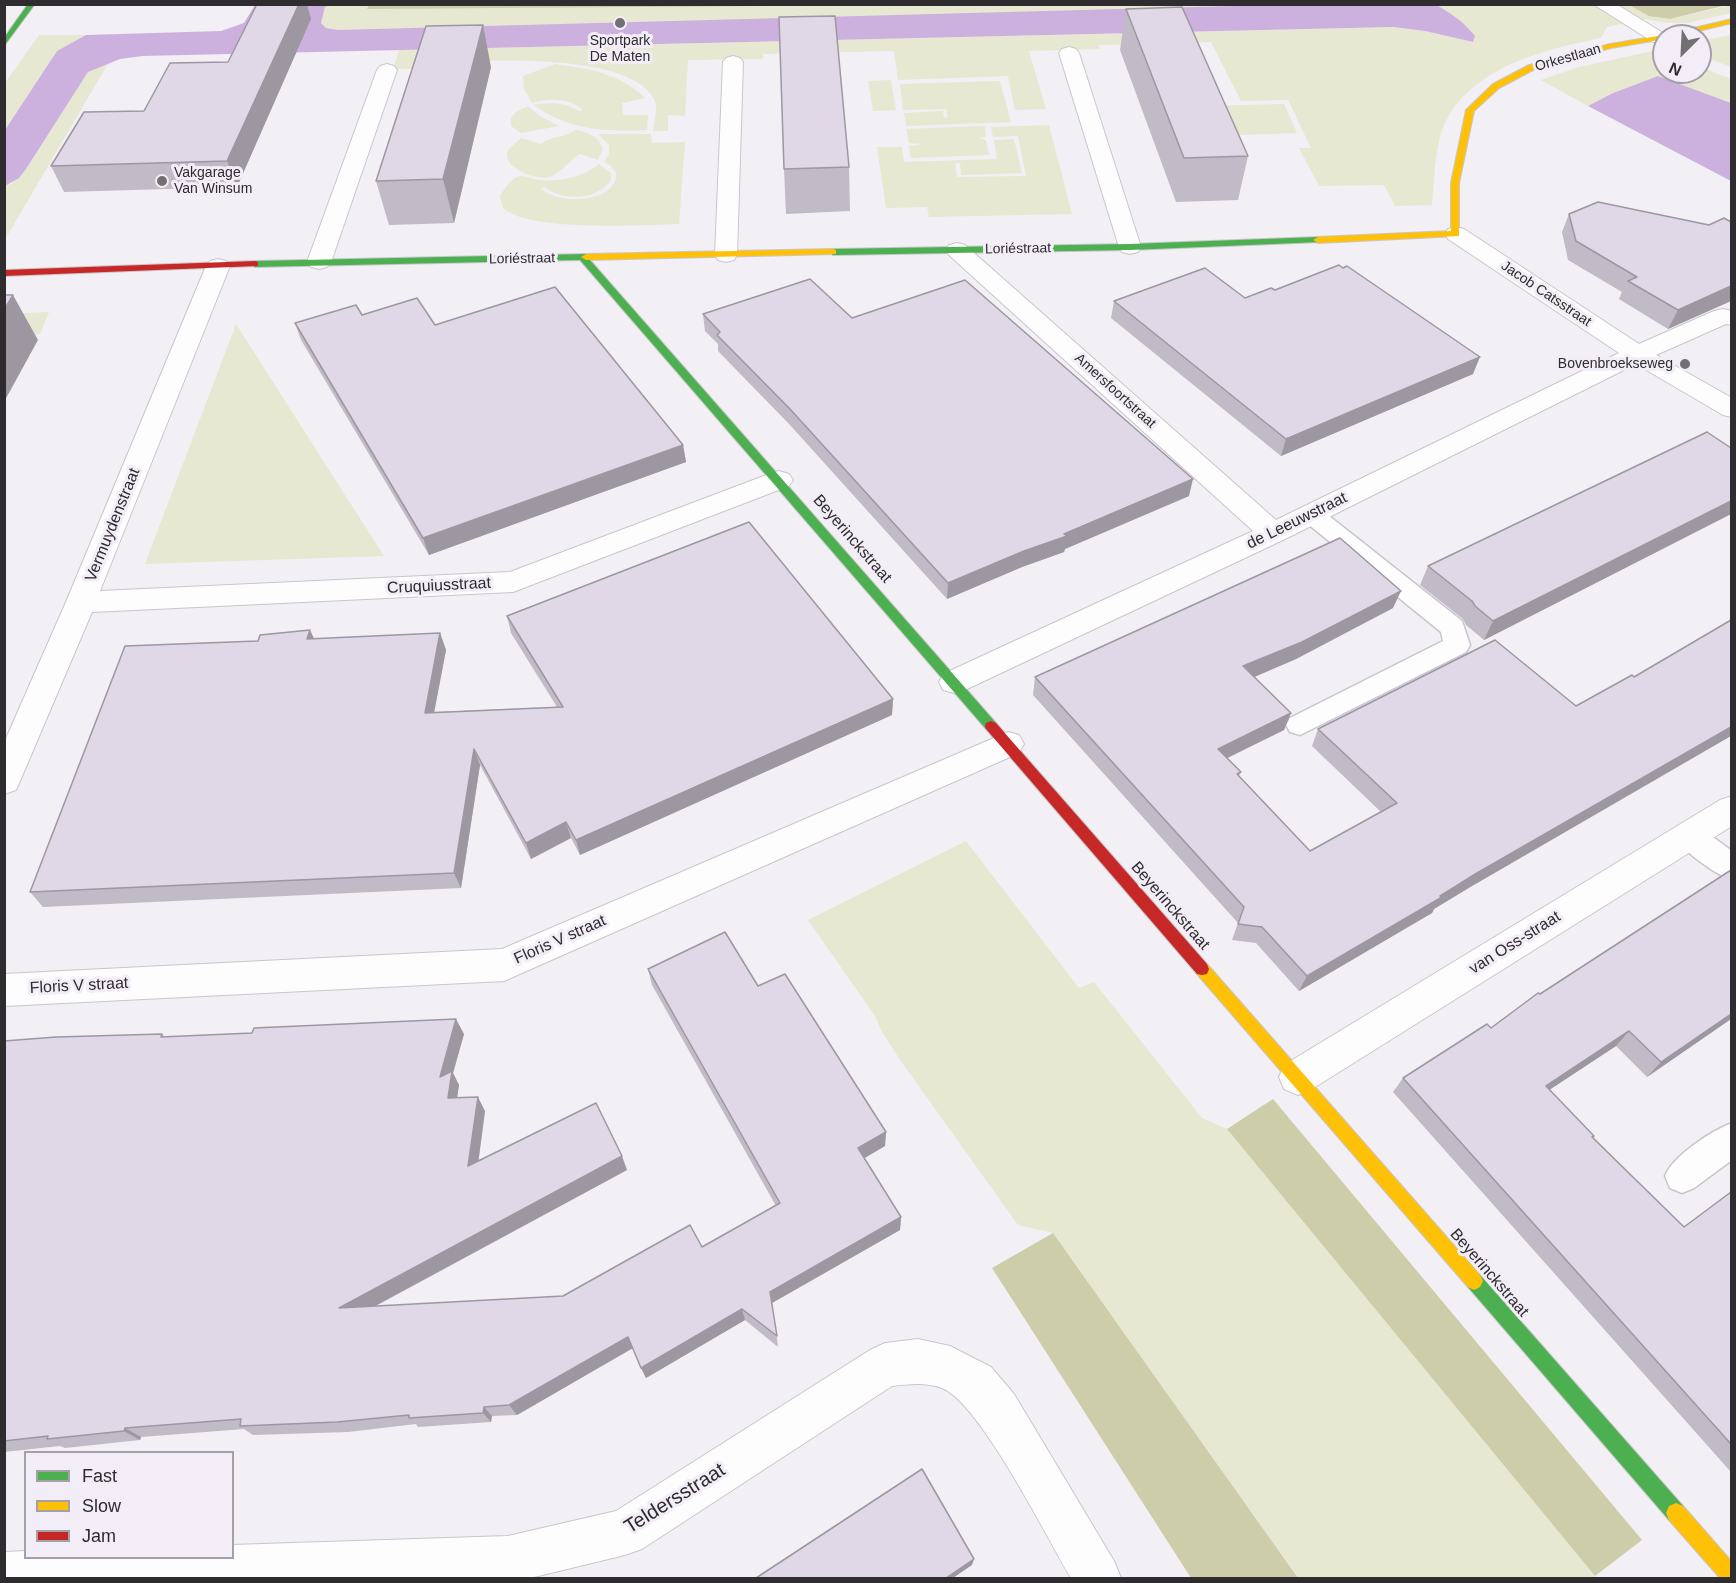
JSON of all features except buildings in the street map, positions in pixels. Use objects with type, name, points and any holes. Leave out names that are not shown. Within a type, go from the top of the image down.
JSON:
[{"type":"street","points":[[4,44],[32,4]]},
{"type":"street","points":[[1602,4],[1652,31]]},
{"type":"street","name":"Orkestlaan","points":[[1712,26],[1731,21]]},
{"type":"street","name":"Orkestlaan","points":[[1456,234],[1455,183],[1470,110],[1496,86],[1532,67],[1610,46],[1652,39]]},
{"type":"street","points":[[1070,53],[1130,247]]},
{"type":"street","points":[[726,255],[733,62]]},
{"type":"street","points":[[319,262],[387,70]]},
{"type":"street","name":"Loriéstraat","points":[[4,273],[319,262],[1130,247],[1456,234]]},
{"type":"street","name":"Jacob Catsstraat","points":[[1456,234],[1637,354],[1726,399]]},
{"type":"street","name":"Amersfoortstraat","points":[[957,250],[1274,533]]},
{"type":"street","name":"Beyerinckstraat","points":[[583,258],[954,681],[1731,1577]]},
{"type":"street","name":"Vermuydenstraat","points":[[4,781],[81,602],[218,266]]},
{"type":"street","points":[[1637,354],[1724,316],[1731,318]]},
{"type":"street","name":"de Leeuwstraat","points":[[954,681],[1274,533],[1637,354]]},
{"type":"street","name":"Cruquiusstraat","points":[[81,602],[513,582],[779,480]]},
{"type":"street","name":"Floris V straat","points":[[4,990],[504,965],[1008,744]]},
{"type":"street","name":"van Oss-straat","points":[[1298,1077],[1731,808]]},
{"type":"street","name":"Teldersstraat","points":[[4,1576],[508,1560],[625,1532],[885,1365],[918,1361],[950,1368],[975,1383],[990,1401],[1097,1578]]},
{"type":"lane","points":[[1300,725],[1457,645],[1453,628],[1311,514]]},
{"type":"lane","points":[[1689,835],[1731,868]]},
{"type":"lane","points":[[1682,1176],[1731,1139]]},
{"type":"green space","points":[[291,4],[1712,5],[1654,17],[1670,19],[1732,5],[1731,13],[1687,23],[1666,23],[1645,19],[1607,27],[1601,38],[1536,54],[1494,73],[1459,101],[1447,119],[1437,150],[1432,205],[1395,206],[1384,185],[1319,186],[1299,148],[1311,148],[1288,100],[1241,101],[1211,42],[1099,45],[1100,49],[1029,51],[1046,109],[1015,110],[1008,76],[898,80],[894,51],[763,54],[763,59],[688,60],[685,116],[668,115],[668,131],[653,131],[656,110],[654,99],[638,83],[612,72],[580,65],[507,61],[418,63],[416,69],[393,69],[399,50],[1393,27],[1425,31],[1473,42],[1475,36],[1453,15],[272,41]]},
{"type":"green space","points":[[369,4],[902,5],[367,9]]},
{"type":"green space","points":[[1731,4],[1670,19],[1649,16],[1629,5]]},
{"type":"green space","points":[[39,35],[86,35],[57,51],[5,130],[5,83]]},
{"type":"green space","points":[[1731,35],[1731,67],[1712,60],[1712,39]]},
{"type":"green space","points":[[1652,51],[1652,78],[1613,93],[1588,106],[1541,80],[1579,67]]},
{"type":"green space","points":[[109,62],[7,236],[5,235],[5,186],[11,184],[26,169],[88,72]]},
{"type":"green space","points":[[555,64],[603,73],[635,90],[645,98],[622,103],[623,115],[648,115],[647,130],[588,128],[560,120],[534,105],[557,104],[579,111],[583,110],[572,103],[559,100],[532,103],[524,89],[523,76]]},
{"type":"green space","points":[[1712,72],[1731,79],[1731,103],[1680,84],[1712,84]]},
{"type":"green space","points":[[891,80],[896,110],[873,111],[868,81]]},
{"type":"green space","points":[[1000,81],[1011,122],[906,126],[904,113],[943,111],[944,118],[948,117],[946,109],[903,110],[900,84]]},
{"type":"green space","points":[[1284,104],[1297,133],[1214,136],[1201,106]]},
{"type":"green space","points":[[528,106],[540,116],[559,126],[521,133],[511,126],[511,118],[516,112]]},
{"type":"green space","points":[[1049,125],[1072,214],[929,217],[927,207],[886,208],[877,147],[902,147],[904,162],[997,159],[994,140],[1014,139],[1022,173],[961,175],[960,163],[955,163],[957,177],[1026,176],[1018,136],[993,137],[991,127]]},
{"type":"green space","points":[[985,126],[986,137],[978,138],[986,140],[989,155],[911,158],[909,146],[924,144],[909,143],[906,129]]},
{"type":"green space","points":[[575,130],[589,133],[599,141],[603,149],[598,160],[580,154],[549,177],[528,175],[509,162],[508,150],[521,138],[541,144]]},
{"type":"green space","points":[[598,134],[651,134],[652,143],[685,142],[679,224],[614,226],[560,224],[516,216],[503,208],[500,196],[511,181],[521,176],[538,180],[563,179],[579,175],[599,164],[611,173],[611,180],[598,192],[570,197],[552,192],[545,187],[541,188],[549,194],[572,199],[597,196],[607,191],[614,183],[616,173],[604,162],[609,154],[609,145]]},
{"type":"green space","points":[[49,312],[40,334],[5,337],[4,314]]},
{"type":"green space","points":[[236,324],[384,556],[145,564]]},
{"type":"green space","points":[[966,841],[1079,988],[1094,982],[1202,1118],[1227,1129],[1595,1576],[1592,1578],[1298,1578],[1053,1233],[1018,1225],[903,1064],[882,1032],[875,1016],[808,920]]},
{"type":"green space","points":[[1273,1099],[1642,1540],[1595,1576],[1227,1129]]},
{"type":"green space","points":[[1053,1233],[1298,1578],[1191,1578],[992,1268]]},
{"type":"shaded area","points":[[1434,4],[1466,26],[1475,36],[1473,42],[1425,31],[1393,27],[142,56],[120,59],[88,72],[26,169],[19,178],[5,186],[5,130],[57,51],[86,35],[221,31],[244,23],[255,5],[329,5],[325,7],[321,23],[326,28],[337,30],[1268,5]]},
{"type":"shaded area","points":[[1652,78],[1652,84],[1680,84],[1731,103],[1731,181],[1588,106],[1613,93]]},
{"type":"traffic: fast","points":[[4,44],[32,4]]},
{"type":"traffic: fast","points":[[833,252],[1130,247],[1318,240]]},
{"type":"traffic: fast","points":[[255,264],[586,257]]},
{"type":"traffic: fast","points":[[583,258],[991,726]]},
{"type":"traffic: fast","points":[[1474,1281],[1676,1513]]},
{"type":"traffic: slow","points":[[1712,26],[1732,21]]},
{"type":"traffic: slow","points":[[1318,240],[1456,234],[1455,183],[1470,110],[1496,86],[1532,67],[1610,46],[1652,39]]},
{"type":"traffic: slow","points":[[586,257],[833,252]]},
{"type":"traffic: slow","points":[[1202,969],[1474,1281]]},
{"type":"traffic: slow","points":[[1676,1513],[1732,1577]]},
{"type":"traffic: jam","points":[[4,273],[255,264]]},
{"type":"traffic: jam","points":[[991,726],[1202,969]]},
{"type":"place","name":"Sportpark De Maten","points":[[620,23]]},
{"type":"place","name":"Vakgarage Van Winsum","points":[[162,181]]},
{"type":"place","name":"Bovenbroekseweg","points":[[1685,364]]}]
